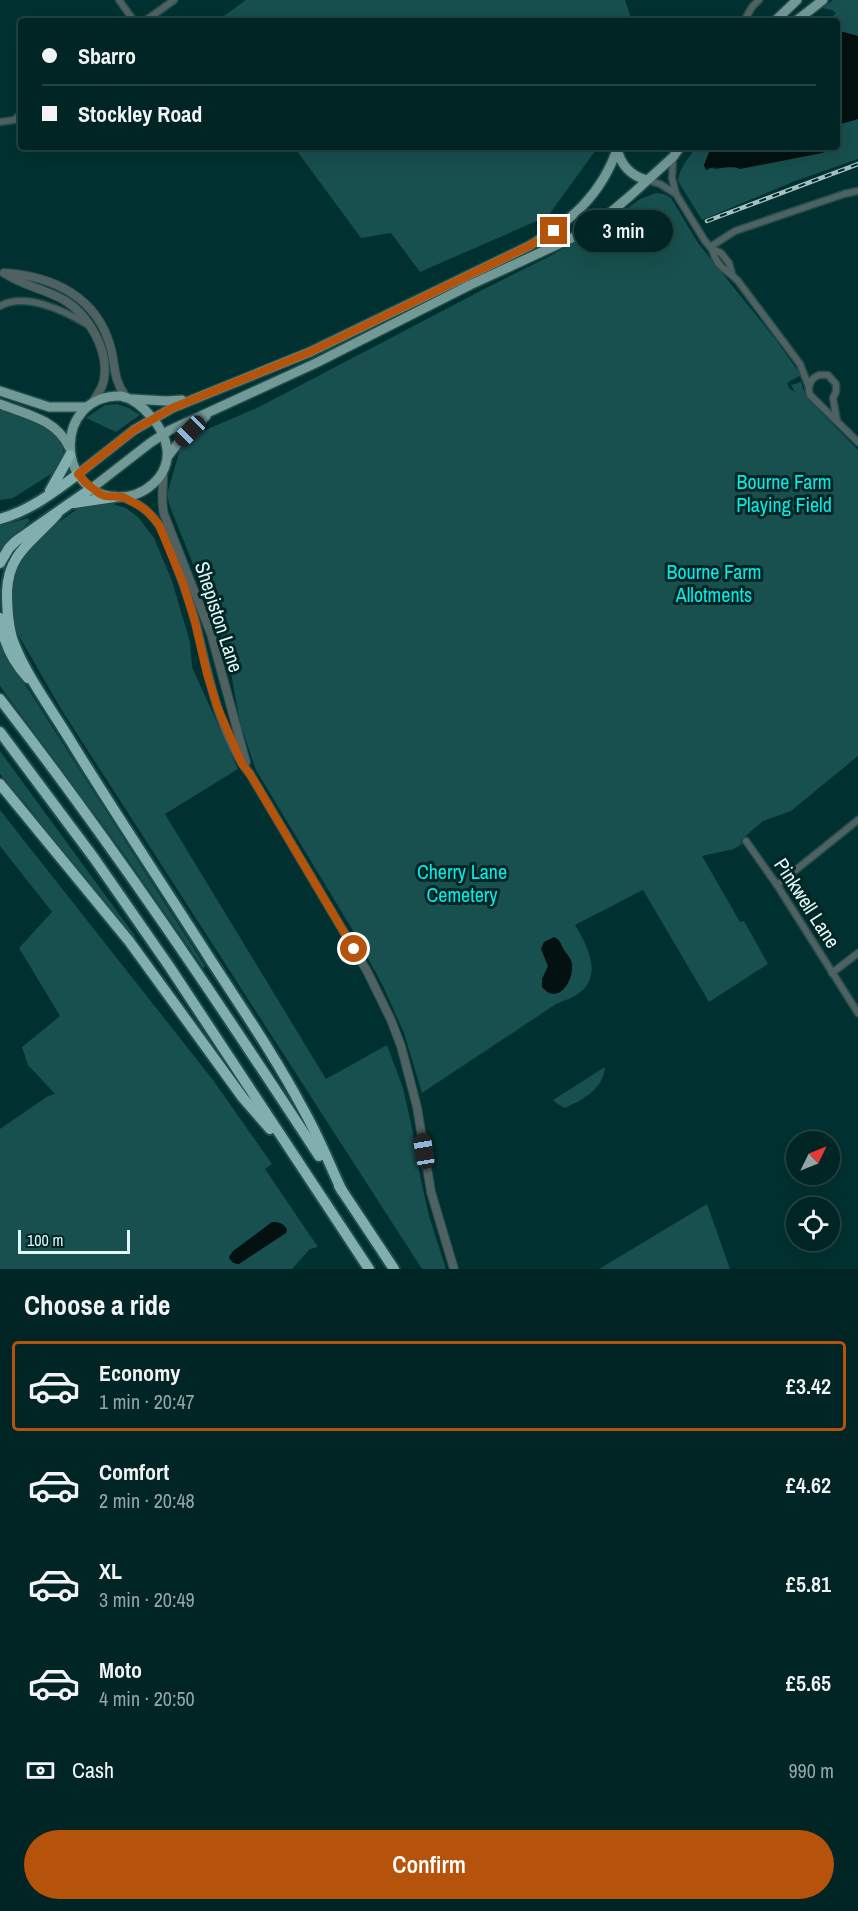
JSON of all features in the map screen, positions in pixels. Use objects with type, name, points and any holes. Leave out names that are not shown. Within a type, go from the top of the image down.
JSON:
[{"type":"highway","points":[[44,499],[55,484],[70,452]]},
{"type":"highway","points":[[0,519],[14,515],[44,499],[78,474]]},
{"type":"highway","points":[[0,562],[16,541],[92,488]]},
{"type":"highway","points":[[71,504],[119,497]]},
{"type":"highway","points":[[0,510],[26,509]]},
{"type":"highway","points":[[57,514],[28,542],[18,555],[11,571],[7,592],[8,618],[13,641],[38,689],[303,1109],[342,1191]]},
{"type":"highway","points":[[0,618],[13,659],[38,689]]},
{"type":"highway","points":[[0,699],[104,837],[179,944],[394,1269]]},
{"type":"highway","points":[[0,732],[94,858],[162,956],[369,1269]]},
{"type":"highway","points":[[0,784],[129,941],[243,1098],[294,1156]]},
{"type":"main road","points":[[778,18],[797,0]]},
{"type":"main road","points":[[800,18],[823,0]]},
{"type":"main road","points":[[78,474],[134,430],[152,419],[196,397],[310,352],[529,246],[554,231],[583,206],[599,187],[616,150]]},
{"type":"main road","points":[[617,150],[619,159],[625,167],[632,174],[647,180]]},
{"type":"main road","points":[[92,488],[162,435],[316,363],[470,285],[574,237],[611,212],[647,180],[673,152]]},
{"type":"main road","points":[[0,391],[49,407],[89,405],[105,397],[166,401],[196,397]]},
{"type":"main road","points":[[0,404],[54,427],[66,441],[74,469],[78,474],[92,488],[105,496],[119,497],[140,493],[149,488],[158,479],[167,457],[167,447],[152,419],[145,409],[128,398]]},
{"type":"main road","points":[[70,452],[73,426],[89,405]]},
{"type":"main road","points":[[167,457],[179,442],[212,411]]},
{"type":"street","points":[[119,0],[132,18]]},
{"type":"street","points":[[149,18],[174,0]]},
{"type":"street","points":[[746,18],[759,0]]},
{"type":"street","points":[[1,122],[14,120],[18,117]]},
{"type":"street","points":[[673,152],[672,183],[676,194],[711,248],[722,253],[729,263],[732,274],[800,364],[814,377]]},
{"type":"street","points":[[647,180],[660,184],[676,194]]},
{"type":"street","points":[[711,248],[735,231],[858,191]]},
{"type":"street","points":[[2,272],[18,282],[67,302],[91,327],[99,345],[105,375],[101,390],[89,405]]},
{"type":"street","points":[[2,272],[28,275],[55,283],[69,290],[86,304],[106,335],[117,383],[128,398]]},
{"type":"street","points":[[0,306],[13,300],[31,302],[64,312],[91,327]]},
{"type":"street","points":[[800,364],[810,395],[858,442]]},
{"type":"street","points":[[808,387],[814,377],[823,374],[834,380],[837,388],[833,398],[837,421]]},
{"type":"street","points":[[816,401],[825,402],[833,398]]},
{"type":"street","name":"Shepiston Lane","points":[[163,470],[161,497],[164,514],[211,634],[250,774]]},
{"type":"street","name":"Shepiston Lane","points":[[119,497],[147,511],[159,525],[195,622],[217,706],[242,764],[358,956],[391,1020],[401,1046],[417,1107],[431,1192],[454,1269]]},
{"type":"street","points":[[777,885],[858,820]]},
{"type":"street","name":"Pinkwell Lane","points":[[746,841],[777,885],[858,1013]]},
{"type":"street","points":[[832,973],[858,952]]},
{"type":"green space","points":[[246,0],[625,0],[631,18],[221,18]]},
{"type":"green space","points":[[833,0],[858,0],[858,36],[843,32],[840,34],[840,18],[831,18],[836,13],[822,8]]},
{"type":"green space","points":[[858,119],[858,159],[795,181],[702,220],[678,181],[682,167],[695,150],[710,150],[704,167],[717,169],[732,166],[747,167],[840,150],[840,124]]},
{"type":"green space","points":[[296,150],[596,150],[548,216],[420,272],[391,233],[361,238]]},
{"type":"green space","points":[[656,193],[671,198],[698,243],[776,340],[801,375],[787,383],[790,389],[795,392],[791,385],[801,382],[806,397],[858,450],[858,756],[791,811],[763,821],[741,840],[742,844],[734,849],[702,856],[740,922],[744,921],[768,964],[709,1002],[643,890],[575,925],[591,960],[592,970],[586,987],[578,994],[556,1004],[422,1093],[404,1033],[383,986],[355,934],[256,770],[240,723],[221,634],[167,494],[180,450],[196,434],[259,407],[554,254],[605,225],[640,199]]},
{"type":"green space","points":[[117,404],[140,415],[116,432],[86,418],[105,405]]},
{"type":"green space","points":[[0,410],[31,421],[52,432],[63,449],[63,460],[54,477],[51,474],[13,498],[0,500]]},
{"type":"green space","points":[[109,503],[126,508],[138,517],[154,538],[172,581],[190,642],[192,667],[238,769],[165,814],[326,1079],[387,1045],[403,1088],[429,1216],[446,1269],[422,1269],[61,709],[15,629],[14,578],[26,554],[47,532],[82,507]]},
{"type":"green space","points":[[28,518],[30,521],[7,543],[0,555],[0,526]]},
{"type":"green space","points":[[0,645],[205,966],[203,968],[119,847],[0,686]]},
{"type":"green space","points":[[0,751],[135,936],[130,939],[30,809],[0,774]]},
{"type":"green space","points":[[0,810],[213,1080],[272,1164],[265,1169],[318,1247],[310,1249],[292,1269],[0,1269],[0,1129],[48,1096],[55,1094],[28,1065],[22,1047],[60,1016],[19,948],[52,912],[0,846]]},
{"type":"green space","points":[[605,1067],[601,1081],[585,1097],[565,1108],[553,1100]]},
{"type":"green space","points":[[707,1204],[730,1269],[599,1269]]},
{"type":"shaded area","points":[[843,32],[858,36],[858,119],[840,124],[840,34]]},
{"type":"shaded area","points":[[710,150],[830,150],[740,169],[713,167],[706,170],[704,165]]},
{"type":"shaded area","points":[[554,937],[560,941],[571,959],[572,971],[568,984],[559,993],[554,994],[542,987],[542,979],[548,966],[541,949],[544,942]]},
{"type":"shaded area","points":[[272,1222],[284,1225],[287,1229],[286,1233],[239,1264],[234,1263],[229,1257],[233,1251]]},
{"type":"railway","points":[[707,221],[858,164]]},
{"type":"route","points":[[354,949],[242,764],[217,706],[183,583],[159,525],[147,511],[133,501],[123,497],[100,494],[78,474],[134,430],[172,408],[310,352],[529,246],[554,231]]},
{"type":"park label","name":"Bourne Farm Playing Field","points":[[784,494]]},
{"type":"park label","name":"Bourne Farm Allotments","points":[[714,584]]},
{"type":"park label","name":"Cherry Lane Cemetery","points":[[462,884]]}]
